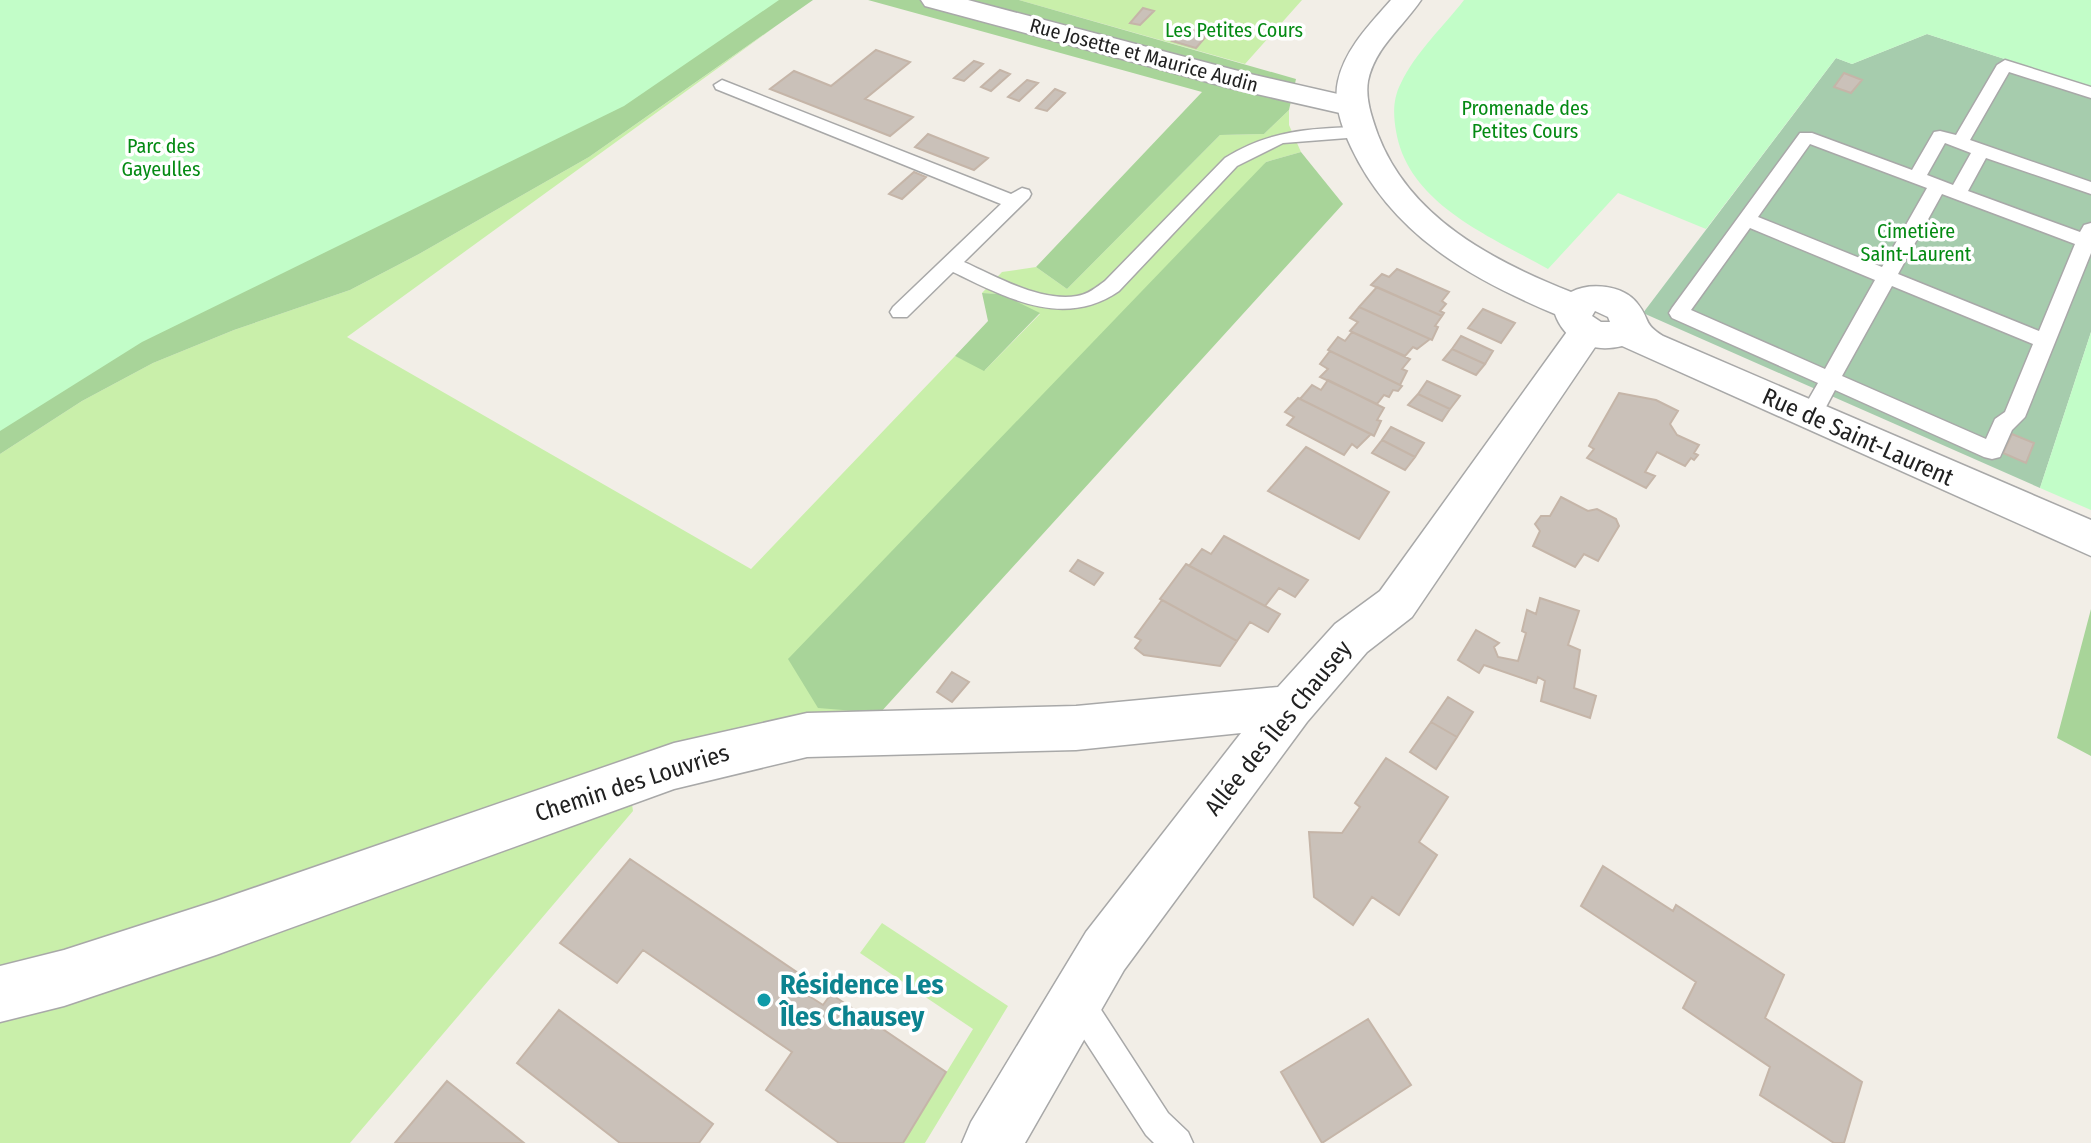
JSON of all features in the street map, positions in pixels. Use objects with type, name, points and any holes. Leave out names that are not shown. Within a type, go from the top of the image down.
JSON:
[{"type":"street","name":"Rue Josette et Maurice Audin","points":[[935,0],[1241,81],[1357,119]]},
{"type":"street","points":[[1357,119],[1353,82],[1363,54],[1407,0]]},
{"type":"street","name":"Rue de Saint-Laurent","points":[[1357,119],[1382,180],[1414,217],[1432,232],[1513,281],[1595,323],[2091,539]]},
{"type":"street","name":"Allée des Îles Chausey","points":[[992,1143],[1105,951],[1290,707],[1351,638],[1396,604],[1595,323]]},
{"type":"street","name":"Chemin des Louvries","points":[[0,994],[64,978],[216,928],[674,766],[768,742],[807,735],[1076,728],[1290,707]]},
{"type":"lane","points":[[1960,143],[2005,65],[2091,93]]},
{"type":"lane","points":[[722,85],[1018,198],[900,312]]},
{"type":"lane","points":[[950,263],[992,282],[1054,302],[1078,303],[1094,298],[1112,286],[1231,162],[1250,149],[1284,135],[1357,119]]},
{"type":"lane","points":[[1916,178],[1940,136],[2091,188]]},
{"type":"lane","points":[[1806,137],[1937,186],[2089,235],[2014,417],[2003,425],[1992,451],[1679,313],[1806,137]]},
{"type":"lane","points":[[1958,193],[1981,150]]},
{"type":"lane","points":[[1810,416],[1937,186]]},
{"type":"lane","points":[[1747,220],[2045,341]]},
{"type":"lane","points":[[1076,999],[1157,1124],[1177,1143]]},
{"type":"green space","name":"Parc des Gayeulles","points":[[0,0],[813,0],[589,157],[419,254],[350,290],[234,330],[153,363],[82,401],[0,454]]},
{"type":"green space","name":"Parc des Gayeulles","points":[[0,0],[779,0],[624,106],[142,342],[0,431]]},
{"type":"green space","points":[[868,0],[1019,0],[1296,79],[1289,110],[1264,134],[1220,135],[1067,289],[1036,267],[1202,92]]},
{"type":"green space","name":"Les Petites Cours","points":[[1019,0],[1302,0],[1245,64]]},
{"type":"green space","name":"Promenade des Petites Cours","points":[[1464,0],[2091,0],[2091,87],[1927,34],[1852,64],[1836,58],[1706,229],[1618,193],[1548,269],[1455,215],[1417,179],[1404,157],[1394,118],[1398,89],[1414,61]]},
{"type":"green space","points":[[776,26],[347,337],[751,569],[955,356],[985,370],[1040,314],[1001,294],[982,293],[1002,272],[1036,267],[1067,289],[1220,135],[1264,134],[1289,110],[1289,125],[1301,152],[1266,162],[880,713],[0,972],[0,454],[82,401],[153,363],[234,330],[350,290],[419,254],[589,157]]},
{"type":"green space","name":"Cimetière Saint-Laurent","points":[[1927,34],[2091,87],[2091,332],[2040,488],[1643,313],[1836,58],[1852,64]]},
{"type":"green space","points":[[1301,152],[1343,204],[880,713],[818,708],[788,659],[1266,162]]},
{"type":"green space","points":[[982,293],[1001,294],[1040,313],[984,371],[955,356],[988,321]]},
{"type":"green space","points":[[2091,332],[2091,510],[2040,488]]},
{"type":"green space","points":[[2091,609],[2091,756],[2057,738]]},
{"type":"green space","points":[[630,791],[633,811],[350,1143],[0,1143],[0,1009]]},
{"type":"green space","points":[[882,923],[1008,1006],[925,1143],[903,1143],[973,1029],[860,953]]},
{"type":"building","points":[[1143,8],[1154,11],[1140,25],[1130,23]]},
{"type":"building","points":[[1185,28],[1208,34],[1196,48],[1172,41]]},
{"type":"building","points":[[876,50],[910,62],[865,99],[913,117],[890,136],[770,89],[794,71],[831,86]]},
{"type":"building","points":[[974,61],[983,64],[964,81],[954,78]]},
{"type":"building","points":[[1000,70],[1010,74],[991,91],[981,87]]},
{"type":"building","points":[[1844,73],[1862,80],[1851,93],[1834,87]]},
{"type":"building","points":[[1027,80],[1038,83],[1019,101],[1008,97]]},
{"type":"building","points":[[1055,89],[1065,93],[1047,111],[1036,108]]},
{"type":"building","points":[[928,134],[988,158],[974,170],[915,147]]},
{"type":"building","points":[[914,172],[926,177],[902,199],[889,194]]},
{"type":"building","points":[[1397,269],[1449,292],[1442,301],[1446,304],[1440,311],[1444,313],[1442,316],[1371,285],[1382,274],[1389,277]]},
{"type":"building","points":[[1377,287],[1442,316],[1435,326],[1438,327],[1432,340],[1359,307]]},
{"type":"building","points":[[1359,307],[1430,339],[1417,349],[1413,347],[1405,356],[1350,331],[1358,322],[1350,318]]},
{"type":"building","points":[[1483,309],[1515,323],[1501,343],[1468,328]]},
{"type":"building","points":[[1352,332],[1410,359],[1402,369],[1407,371],[1400,385],[1328,350],[1338,337],[1345,341]]},
{"type":"building","points":[[1461,336],[1493,351],[1485,364],[1452,349]]},
{"type":"building","points":[[1452,349],[1485,364],[1476,375],[1443,360]]},
{"type":"building","points":[[1330,351],[1402,386],[1398,391],[1393,390],[1389,397],[1384,395],[1377,404],[1320,377],[1328,369],[1320,364]]},
{"type":"building","points":[[1328,380],[1384,408],[1377,420],[1381,421],[1374,436],[1300,399],[1312,385],[1321,390]]},
{"type":"building","points":[[1427,381],[1460,396],[1450,409],[1418,394]]},
{"type":"building","points":[[1619,393],[1656,400],[1678,411],[1670,424],[1677,435],[1699,445],[1694,460],[1691,458],[1685,466],[1657,452],[1645,472],[1655,476],[1646,488],[1587,458],[1594,449],[1589,446]]},
{"type":"building","points":[[1418,394],[1450,409],[1442,421],[1408,405]]},
{"type":"building","points":[[1298,398],[1371,434],[1357,448],[1352,444],[1344,455],[1287,425],[1294,417],[1285,412]]},
{"type":"building","points":[[1391,427],[1424,443],[1415,457],[1382,440]]},
{"type":"building","points":[[2012,434],[2034,443],[2026,463],[2003,453]]},
{"type":"building","points":[[1382,440],[1415,457],[1405,470],[1372,453]]},
{"type":"building","points":[[1306,447],[1389,492],[1359,539],[1268,491]]},
{"type":"building","points":[[1561,497],[1588,511],[1597,509],[1616,519],[1619,526],[1598,561],[1584,554],[1575,567],[1533,546],[1540,531],[1535,524],[1541,516],[1550,516]]},
{"type":"building","points":[[1224,536],[1308,580],[1295,597],[1279,588],[1265,606],[1189,566],[1202,549],[1211,554]]},
{"type":"building","points":[[1078,560],[1103,573],[1094,585],[1070,571]]},
{"type":"building","points":[[1186,564],[1280,614],[1268,632],[1250,622],[1237,641],[1160,599]]},
{"type":"building","points":[[1540,598],[1579,611],[1568,645],[1580,650],[1574,688],[1596,696],[1590,718],[1541,701],[1545,681],[1538,677],[1536,683],[1484,665],[1479,673],[1458,660],[1476,630],[1499,643],[1494,647],[1498,657],[1518,661],[1526,633],[1522,631],[1527,610],[1536,614]]},
{"type":"building","points":[[1162,600],[1237,641],[1220,666],[1144,655],[1135,648],[1141,640],[1135,637]]},
{"type":"building","points":[[952,672],[969,682],[952,702],[937,692]]},
{"type":"building","points":[[1448,697],[1473,712],[1457,737],[1431,722]]},
{"type":"building","points":[[1431,722],[1457,737],[1436,769],[1410,752]]},
{"type":"building","points":[[1386,758],[1448,797],[1419,842],[1437,855],[1399,915],[1372,897],[1353,925],[1314,897],[1309,832],[1342,833],[1360,807],[1355,803]]},
{"type":"building","name":"Résidence Les Îles Chausey","points":[[630,859],[810,981],[803,992],[823,1005],[831,994],[946,1072],[903,1143],[839,1143],[766,1090],[792,1052],[643,950],[617,983],[560,943]]},
{"type":"building","points":[[1603,866],[1673,911],[1676,905],[1784,975],[1765,1018],[1862,1082],[1844,1143],[1834,1143],[1760,1095],[1770,1067],[1683,1008],[1696,982],[1581,906]]},
{"type":"building","points":[[559,1010],[713,1124],[699,1143],[620,1143],[517,1063]]},
{"type":"building","points":[[1368,1019],[1411,1085],[1322,1143],[1281,1072]]},
{"type":"building","points":[[447,1081],[524,1143],[395,1143]]},
{"type":"place","name":"Résidence Les Îles Chausey","points":[[764,1000]]}]
